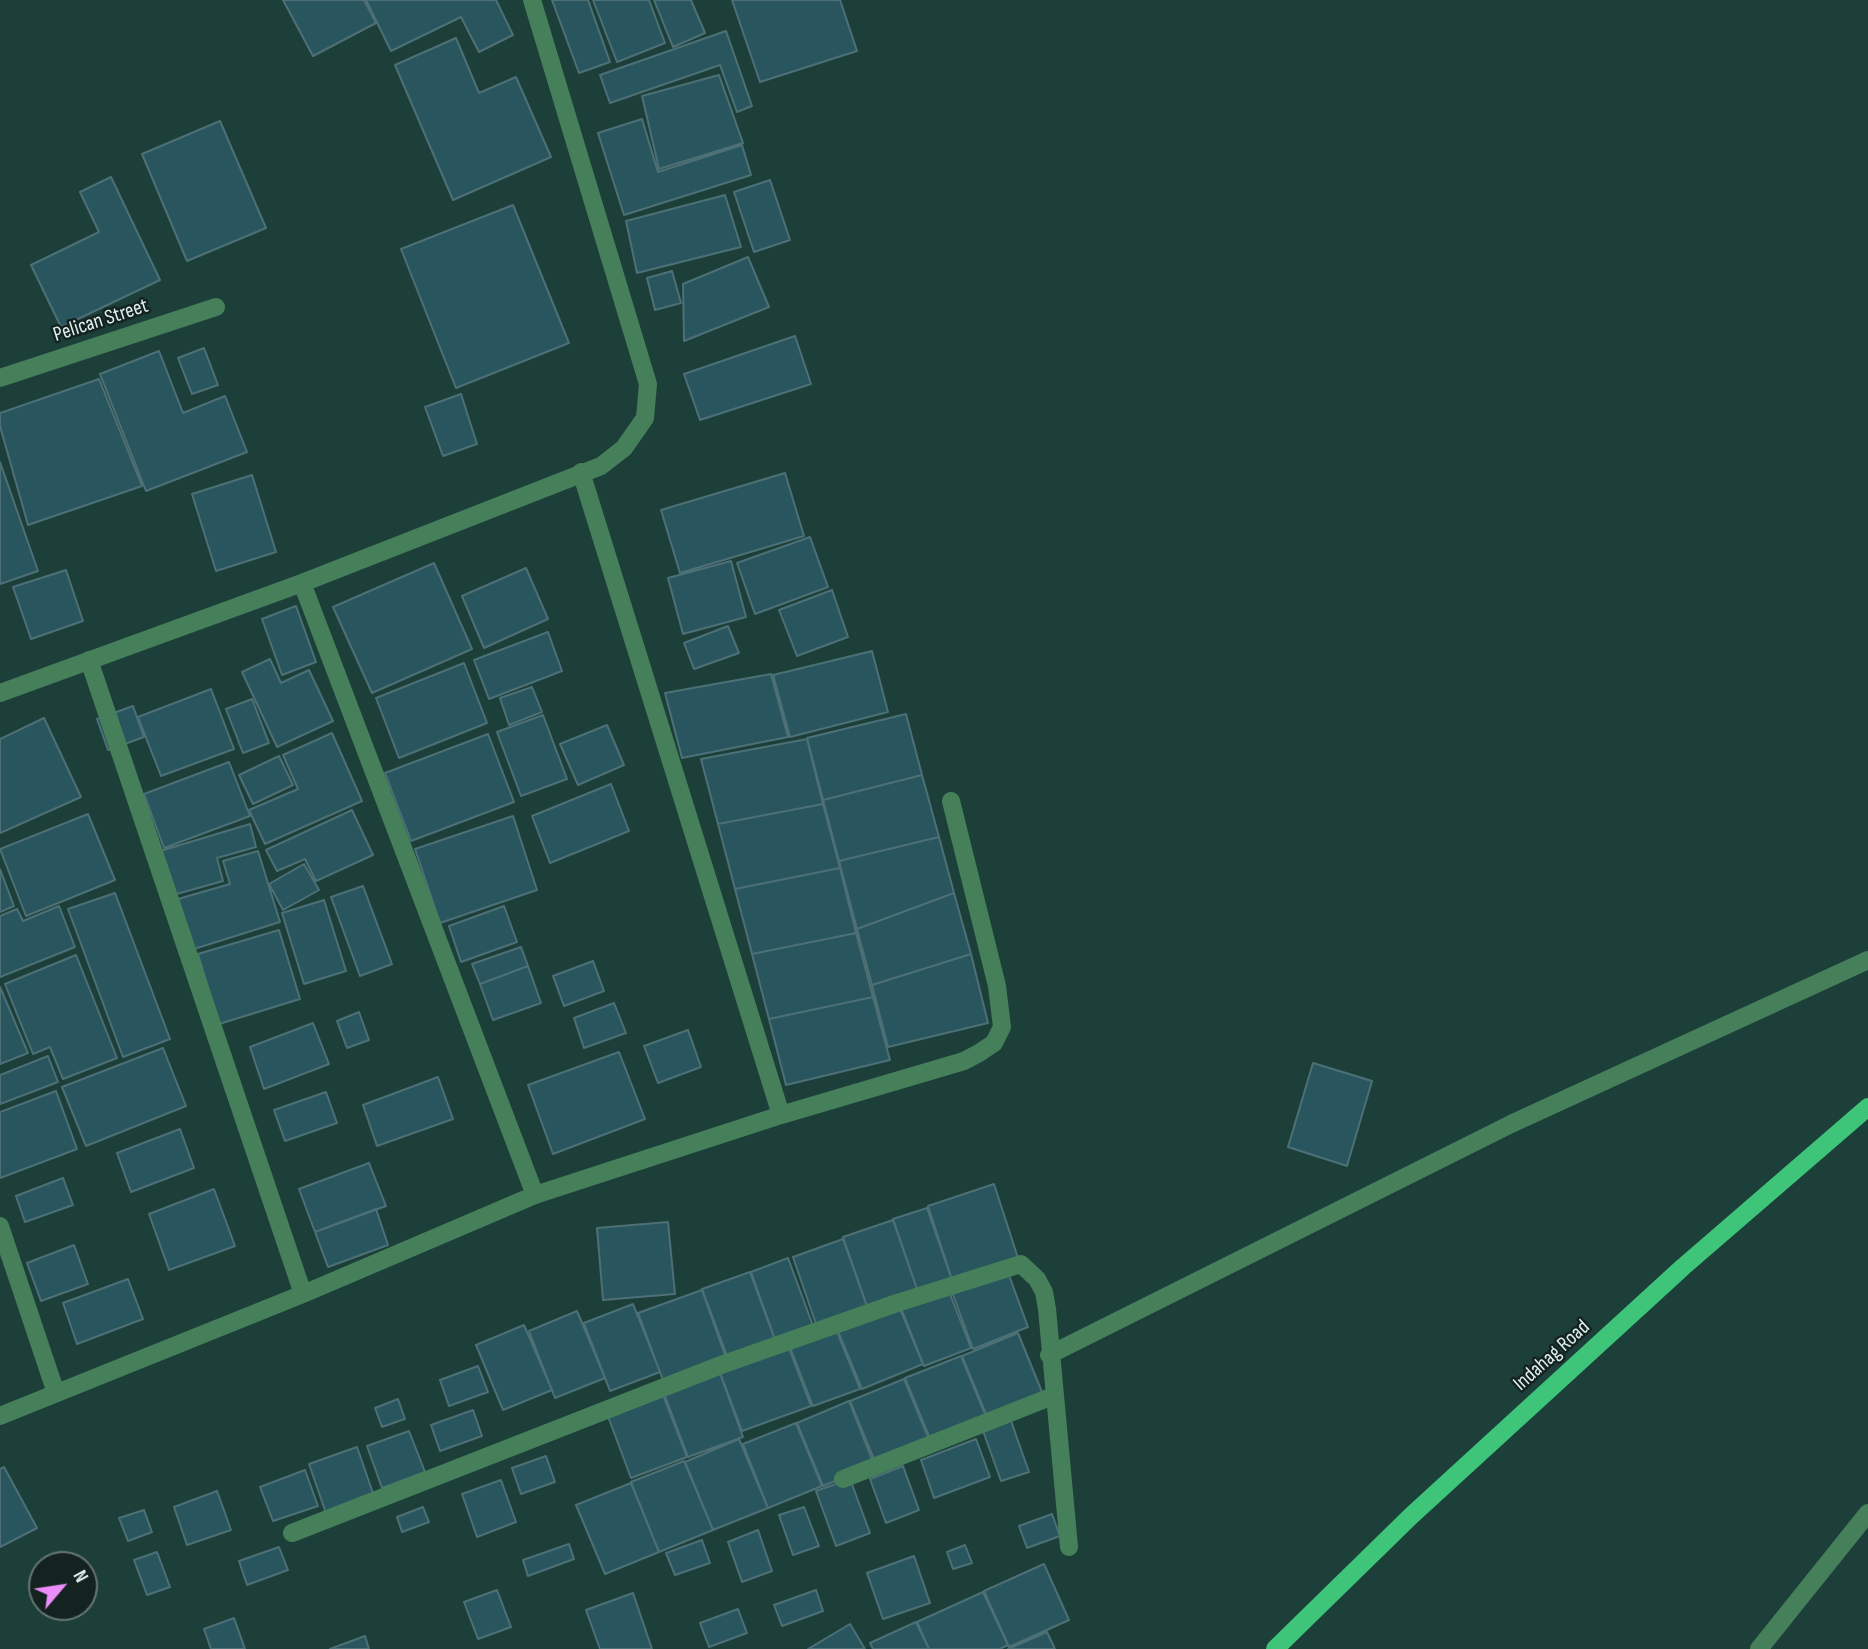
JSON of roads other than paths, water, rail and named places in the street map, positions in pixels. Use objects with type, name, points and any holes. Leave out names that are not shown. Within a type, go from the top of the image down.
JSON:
[{"type":"main road","name":"Indahag Road","points":[[1275,1649],[1411,1516],[1653,1295],[1868,1107]]},
{"type":"street","points":[[0,692],[302,583],[601,466],[624,448],[645,418],[648,384],[532,0]]},
{"type":"street","name":"Pelican Street","points":[[0,378],[216,307]]},
{"type":"street","points":[[581,472],[781,1115]]},
{"type":"street","points":[[302,583],[534,1195]]},
{"type":"street","points":[[89,660],[303,1294]]},
{"type":"street","points":[[0,1416],[303,1294],[534,1195],[781,1115],[964,1061],[994,1043],[1002,1027],[997,986],[951,800]]},
{"type":"street","points":[[1049,1355],[1511,1124],[1868,960]]},
{"type":"street","points":[[0,1226],[56,1393]]},
{"type":"street","points":[[292,1533],[721,1365],[1021,1264],[1029,1269],[1044,1292],[1069,1546]]},
{"type":"street","points":[[843,1479],[1053,1396]]},
{"type":"street","points":[[1759,1649],[1868,1513]]}]
